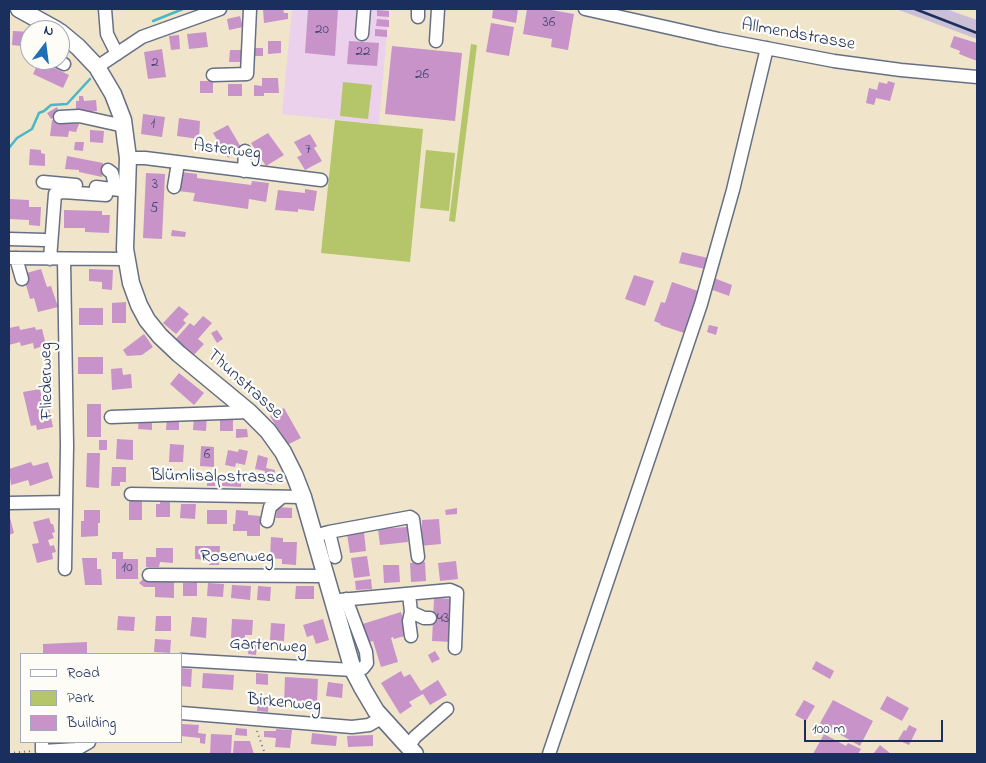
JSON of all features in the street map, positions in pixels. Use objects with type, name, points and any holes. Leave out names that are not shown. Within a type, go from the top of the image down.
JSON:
[{"type":"main road","name":"Thunstrasse","points":[[18,9],[38,20]]},
{"type":"main road","name":"Thunstrasse","points":[[70,40],[97,67],[115,98],[124,126],[128,158],[117,192],[125,238],[126,259],[135,296],[151,326],[179,354],[249,412],[268,431],[283,452],[322,534],[326,576],[339,600],[353,670],[367,697],[382,718],[411,751]]},
{"type":"street","points":[[105,9],[107,34],[117,54]]},
{"type":"street","points":[[97,67],[152,32],[220,9]]},
{"type":"street","points":[[213,75],[247,74],[250,9]]},
{"type":"street","points":[[362,34],[364,9]]},
{"type":"street","points":[[436,41],[438,9]]},
{"type":"street","name":"Allmendstrasse","points":[[585,9],[639,15],[767,48],[867,66],[977,77]]},
{"type":"street","points":[[549,754],[701,304],[733,190],[767,48]]},
{"type":"street","points":[[60,116],[79,116],[124,126]]},
{"type":"street","points":[[244,171],[246,151]]},
{"type":"street","name":"Asterweg","points":[[128,158],[145,158],[321,180]]},
{"type":"street","points":[[174,187],[178,163]]},
{"type":"street","points":[[108,170],[112,173],[117,192]]},
{"type":"street","points":[[43,182],[117,192]]},
{"type":"street","points":[[50,259],[55,194],[63,192],[117,192]]},
{"type":"street","points":[[9,239],[45,240]]},
{"type":"street","points":[[22,278],[12,258],[64,260],[126,259]]},
{"type":"street","name":"Fliederweg","points":[[64,260],[65,569]]},
{"type":"street","points":[[111,417],[249,412]]},
{"type":"street","name":"Blümlisalpstrasse","points":[[131,494],[303,497]]},
{"type":"street","points":[[267,520],[270,507],[282,498]]},
{"type":"street","points":[[9,503],[66,502]]},
{"type":"street","points":[[335,557],[322,534],[410,517]]},
{"type":"street","points":[[410,517],[411,542]]},
{"type":"street","points":[[410,517],[413,519],[418,557]]},
{"type":"street","name":"Rosenweg","points":[[149,575],[326,576]]},
{"type":"street","points":[[339,600],[450,590],[457,593],[455,648]]},
{"type":"street","points":[[409,594],[411,636]]},
{"type":"street","points":[[411,612],[424,618],[430,618]]},
{"type":"street","name":"Gartenweg","points":[[182,660],[353,670]]},
{"type":"street","points":[[411,751],[415,737],[447,709]]},
{"type":"street","name":"Birkenweg","points":[[182,713],[352,727],[368,726],[382,718]]},
{"type":"street","points":[[42,746],[77,749],[87,743]]},
{"type":"path","points":[[252,718],[265,754]]},
{"type":"path","points":[[9,753],[42,746]]},
{"type":"shaded area","points":[[292,9],[389,9],[379,124],[282,114]]},
{"type":"shaded area","points":[[896,9],[946,9],[977,20],[977,39]]},
{"type":"green space","points":[[471,44],[477,45],[455,222],[449,221]]},
{"type":"green space","points":[[343,82],[372,85],[368,119],[340,116]]},
{"type":"green space","points":[[335,120],[423,129],[410,262],[321,253]]},
{"type":"green space","points":[[426,150],[455,153],[449,211],[420,208]]},
{"type":"building","points":[[263,9],[283,9],[284,13],[288,13],[288,19],[264,23]]},
{"type":"building","points":[[308,9],[338,9],[335,56],[305,53]]},
{"type":"building","points":[[493,9],[518,9],[516,23],[492,18]]},
{"type":"building","points":[[527,9],[546,9],[574,14],[568,50],[551,47],[552,39],[523,34]]},
{"type":"building","points":[[377,10],[389,11],[389,17],[377,16]]},
{"type":"building","points":[[240,16],[243,27],[229,30],[227,19]]},
{"type":"building","points":[[377,19],[389,20],[389,27],[376,26]]},
{"type":"building","points":[[491,23],[514,27],[509,56],[486,52]]},
{"type":"building","points":[[375,29],[387,30],[387,37],[375,36]]},
{"type":"building","points":[[13,31],[20,31],[20,46],[12,45]]},
{"type":"building","points":[[206,32],[208,47],[189,49],[187,34]]},
{"type":"building","points":[[179,35],[180,49],[171,50],[169,36]]},
{"type":"building","points":[[954,36],[977,43],[977,61],[959,54],[960,51],[950,47]]},
{"type":"building","points":[[268,41],[281,41],[281,53],[268,54]]},
{"type":"building","points":[[349,41],[379,43],[377,66],[347,64]]},
{"type":"building","points":[[392,46],[462,53],[455,121],[385,114]]},
{"type":"building","points":[[253,48],[263,48],[263,56],[253,56]]},
{"type":"building","points":[[162,49],[166,77],[148,79],[144,52]]},
{"type":"building","points":[[230,50],[243,50],[243,62],[229,62]]},
{"type":"building","points":[[35,70],[58,70],[69,75],[63,88],[33,74]]},
{"type":"building","points":[[262,78],[278,78],[279,93],[264,93],[264,96],[254,96],[254,85],[262,86]]},
{"type":"building","points":[[200,81],[213,81],[213,93],[200,93]]},
{"type":"building","points":[[888,81],[895,83],[890,101],[876,98],[874,105],[866,103],[869,88],[877,90],[879,82],[887,84]]},
{"type":"building","points":[[228,84],[242,84],[242,96],[228,96]]},
{"type":"building","points":[[79,96],[83,96],[84,101],[96,100],[97,111],[76,113],[76,101],[79,101]]},
{"type":"building","points":[[57,107],[60,113],[51,119],[47,113]]},
{"type":"building","points":[[143,114],[165,117],[162,137],[141,134]]},
{"type":"building","points":[[179,118],[200,121],[199,139],[177,136]]},
{"type":"building","points":[[52,120],[79,124],[76,132],[69,131],[68,137],[50,136]]},
{"type":"building","points":[[228,125],[242,149],[228,158],[213,133]]},
{"type":"building","points":[[90,130],[104,131],[103,143],[90,142]]},
{"type":"building","points":[[268,133],[284,155],[266,166],[251,143]]},
{"type":"building","points":[[310,134],[317,146],[314,148],[322,161],[305,170],[297,157],[302,155],[294,142]]},
{"type":"building","points":[[75,142],[84,142],[83,151],[74,150]]},
{"type":"building","points":[[30,149],[41,150],[41,153],[45,154],[45,166],[29,165]]},
{"type":"building","points":[[67,156],[103,163],[102,177],[79,172],[79,170],[65,169]]},
{"type":"building","points":[[181,172],[197,174],[197,178],[251,185],[252,181],[269,183],[266,202],[249,199],[248,209],[193,201],[195,193],[178,191]]},
{"type":"building","points":[[146,173],[165,174],[162,239],[143,238]]},
{"type":"building","points":[[305,189],[317,191],[314,211],[298,209],[298,212],[275,210],[278,190],[305,193]]},
{"type":"building","points":[[9,199],[29,200],[29,207],[41,207],[40,226],[29,225],[29,220],[9,219]]},
{"type":"building","points":[[64,210],[102,211],[102,215],[110,215],[109,233],[85,232],[85,228],[64,228]]},
{"type":"building","points":[[172,230],[186,232],[185,237],[171,236]]},
{"type":"building","points":[[682,252],[708,258],[705,269],[679,263]]},
{"type":"building","points":[[41,269],[47,287],[51,286],[58,307],[38,312],[34,298],[30,299],[23,274]]},
{"type":"building","points":[[89,269],[113,270],[112,290],[102,289],[102,282],[89,281]]},
{"type":"building","points":[[634,275],[654,281],[645,306],[625,299]]},
{"type":"building","points":[[714,278],[732,285],[729,296],[710,289]]},
{"type":"building","points":[[672,282],[701,292],[692,320],[689,319],[684,333],[654,321],[661,302],[665,303]]},
{"type":"building","points":[[126,302],[126,323],[112,323],[112,303]]},
{"type":"building","points":[[179,306],[189,314],[183,320],[186,323],[176,334],[163,323]]},
{"type":"building","points":[[79,308],[103,308],[103,325],[79,325]]},
{"type":"building","points":[[203,316],[212,323],[198,339],[204,344],[192,357],[174,341],[190,323],[194,326]]},
{"type":"building","points":[[709,325],[718,327],[716,335],[707,332]]},
{"type":"building","points":[[19,326],[20,330],[35,327],[36,330],[42,329],[46,345],[34,349],[33,343],[21,346],[20,342],[9,345],[9,328]]},
{"type":"building","points":[[217,330],[223,339],[217,343],[211,333]]},
{"type":"building","points":[[144,334],[153,347],[142,355],[127,356],[123,350]]},
{"type":"building","points":[[78,357],[103,357],[103,374],[78,374]]},
{"type":"building","points":[[122,368],[123,375],[131,374],[132,388],[112,390],[111,369]]},
{"type":"building","points":[[179,373],[204,393],[194,405],[170,384]]},
{"type":"building","points":[[40,389],[43,405],[48,404],[53,427],[37,430],[36,425],[31,426],[23,392]]},
{"type":"building","points":[[87,404],[101,404],[101,437],[87,437]]},
{"type":"building","points":[[284,408],[301,438],[287,445],[270,416]]},
{"type":"building","points":[[167,416],[179,417],[179,430],[166,430]]},
{"type":"building","points":[[194,416],[207,416],[206,431],[193,430]]},
{"type":"building","points":[[220,416],[233,416],[233,431],[220,431]]},
{"type":"building","points":[[139,418],[152,418],[152,430],[138,429]]},
{"type":"building","points":[[236,429],[247,429],[248,437],[236,438]]},
{"type":"building","points":[[117,439],[133,440],[133,460],[116,459]]},
{"type":"building","points":[[99,440],[107,440],[107,450],[99,450]]},
{"type":"building","points":[[170,444],[184,445],[183,462],[169,462]]},
{"type":"building","points":[[201,446],[214,447],[214,467],[200,466]]},
{"type":"building","points":[[239,449],[248,451],[245,465],[236,463],[235,467],[225,465],[228,450],[238,452]]},
{"type":"building","points":[[87,453],[100,453],[99,488],[86,487]]},
{"type":"building","points":[[258,455],[268,458],[266,468],[275,470],[272,485],[262,483],[265,471],[255,469]]},
{"type":"building","points":[[31,462],[33,466],[48,462],[53,478],[30,486],[28,480],[11,485],[9,469]]},
{"type":"building","points":[[112,467],[126,467],[126,482],[120,482],[120,486],[111,486]]},
{"type":"building","points":[[207,477],[215,477],[215,486],[207,486]]},
{"type":"building","points":[[222,477],[241,480],[241,487],[222,486]]},
{"type":"building","points":[[160,500],[170,500],[170,517],[156,517],[156,504],[160,504]]},
{"type":"building","points":[[129,501],[142,501],[142,520],[129,520]]},
{"type":"building","points":[[181,504],[196,504],[195,519],[180,518]]},
{"type":"building","points":[[277,507],[292,508],[292,518],[276,518]]},
{"type":"building","points":[[457,508],[457,514],[446,515],[445,510]]},
{"type":"building","points":[[84,510],[100,510],[98,536],[81,537],[81,521],[84,521]]},
{"type":"building","points":[[207,510],[227,510],[227,524],[207,524]]},
{"type":"building","points":[[236,510],[248,511],[248,515],[260,516],[260,536],[247,536],[247,531],[233,531]]},
{"type":"building","points":[[9,514],[14,533],[9,535]]},
{"type":"building","points":[[49,518],[55,532],[52,533],[54,538],[48,540],[50,546],[54,545],[56,552],[52,553],[53,559],[37,563],[32,544],[39,543],[33,522]]},
{"type":"building","points":[[439,519],[441,544],[420,546],[419,531],[422,531],[422,520]]},
{"type":"building","points":[[407,527],[408,542],[380,545],[378,529]]},
{"type":"building","points":[[364,532],[366,551],[350,553],[347,534]]},
{"type":"building","points":[[271,537],[283,538],[283,542],[297,542],[296,565],[282,564],[282,559],[270,558]]},
{"type":"building","points":[[195,546],[220,546],[219,565],[209,565],[209,560],[195,559]]},
{"type":"building","points":[[156,548],[173,548],[173,563],[160,562],[159,567],[146,567],[146,557],[156,557]]},
{"type":"building","points":[[112,552],[123,552],[123,559],[138,559],[138,579],[116,579],[116,559],[112,559]]},
{"type":"building","points":[[367,556],[370,576],[354,578],[351,558]]},
{"type":"building","points":[[82,558],[97,558],[97,569],[101,569],[102,585],[85,585]]},
{"type":"building","points":[[456,561],[458,579],[440,581],[438,563]]},
{"type":"building","points":[[425,562],[426,581],[411,582],[410,563]]},
{"type":"building","points":[[383,565],[399,565],[400,582],[384,583]]},
{"type":"building","points":[[145,577],[155,581],[155,587],[144,587],[139,583]]},
{"type":"building","points":[[371,579],[372,589],[356,590],[355,581]]},
{"type":"building","points":[[155,582],[174,582],[174,598],[155,597]]},
{"type":"building","points":[[197,582],[197,596],[183,596],[183,583]]},
{"type":"building","points":[[208,583],[224,584],[223,597],[207,596]]},
{"type":"building","points":[[232,585],[251,586],[250,600],[231,598]]},
{"type":"building","points":[[258,586],[271,587],[270,601],[257,600]]},
{"type":"building","points":[[296,586],[314,586],[314,599],[295,599]]},
{"type":"building","points":[[434,598],[454,599],[452,642],[432,641]]},
{"type":"building","points":[[401,612],[408,635],[394,639],[393,637],[391,638],[398,662],[381,667],[373,641],[359,645],[353,627]]},
{"type":"building","points":[[118,616],[135,617],[134,631],[117,630]]},
{"type":"building","points":[[156,616],[171,616],[171,631],[155,631]]},
{"type":"building","points":[[192,617],[207,618],[206,638],[190,636]]},
{"type":"building","points":[[232,619],[253,620],[252,635],[245,635],[245,639],[231,638]]},
{"type":"building","points":[[323,619],[329,640],[316,644],[313,635],[307,637],[303,625]]},
{"type":"building","points":[[271,623],[285,624],[284,641],[270,640]]},
{"type":"building","points":[[155,639],[171,640],[170,653],[154,652]]},
{"type":"building","points":[[87,642],[87,653],[43,653],[43,644]]},
{"type":"building","points":[[249,644],[257,645],[256,655],[248,654]]},
{"type":"building","points":[[435,651],[440,659],[432,663],[428,655]]},
{"type":"building","points":[[816,661],[834,671],[830,679],[812,669]]},
{"type":"building","points":[[182,668],[192,669],[191,687],[182,686]]},
{"type":"building","points":[[401,671],[404,677],[410,674],[421,691],[438,680],[447,695],[430,705],[423,694],[409,702],[412,706],[400,714],[381,683]]},
{"type":"building","points":[[203,673],[234,675],[233,690],[202,688]]},
{"type":"building","points":[[256,673],[268,674],[268,685],[256,684]]},
{"type":"building","points":[[285,677],[318,679],[317,705],[284,703]]},
{"type":"building","points":[[328,682],[343,684],[342,698],[326,696]]},
{"type":"building","points":[[887,696],[909,708],[902,721],[880,709]]},
{"type":"building","points":[[258,699],[269,700],[268,712],[257,711]]},
{"type":"building","points":[[804,700],[815,706],[806,721],[795,715]]},
{"type":"building","points":[[833,700],[873,721],[860,746],[820,723]]},
{"type":"building","points":[[182,724],[199,725],[198,733],[206,734],[205,744],[200,743],[200,738],[182,736]]},
{"type":"building","points":[[909,725],[917,729],[909,745],[898,740]]},
{"type":"building","points":[[236,728],[247,729],[247,736],[235,735]]},
{"type":"building","points":[[276,729],[292,730],[290,748],[275,747],[276,738],[264,737],[264,731],[276,731]]},
{"type":"building","points":[[312,733],[337,736],[336,746],[311,744]]},
{"type":"building","points":[[211,734],[232,735],[231,754],[210,754]]},
{"type":"building","points":[[824,734],[846,746],[848,743],[861,749],[858,754],[813,754]]},
{"type":"building","points":[[373,735],[373,746],[348,747],[347,736]]},
{"type":"building","points":[[234,741],[250,741],[254,754],[233,754]]},
{"type":"building","points":[[880,745],[891,754],[873,754]]},
{"type":"waterway","points":[[153,21],[183,9]]},
{"type":"waterway","points":[[9,148],[17,138],[32,129],[39,113],[51,105],[67,104],[90,79]]},
{"type":"railway","points":[[915,9],[977,33]]}]
